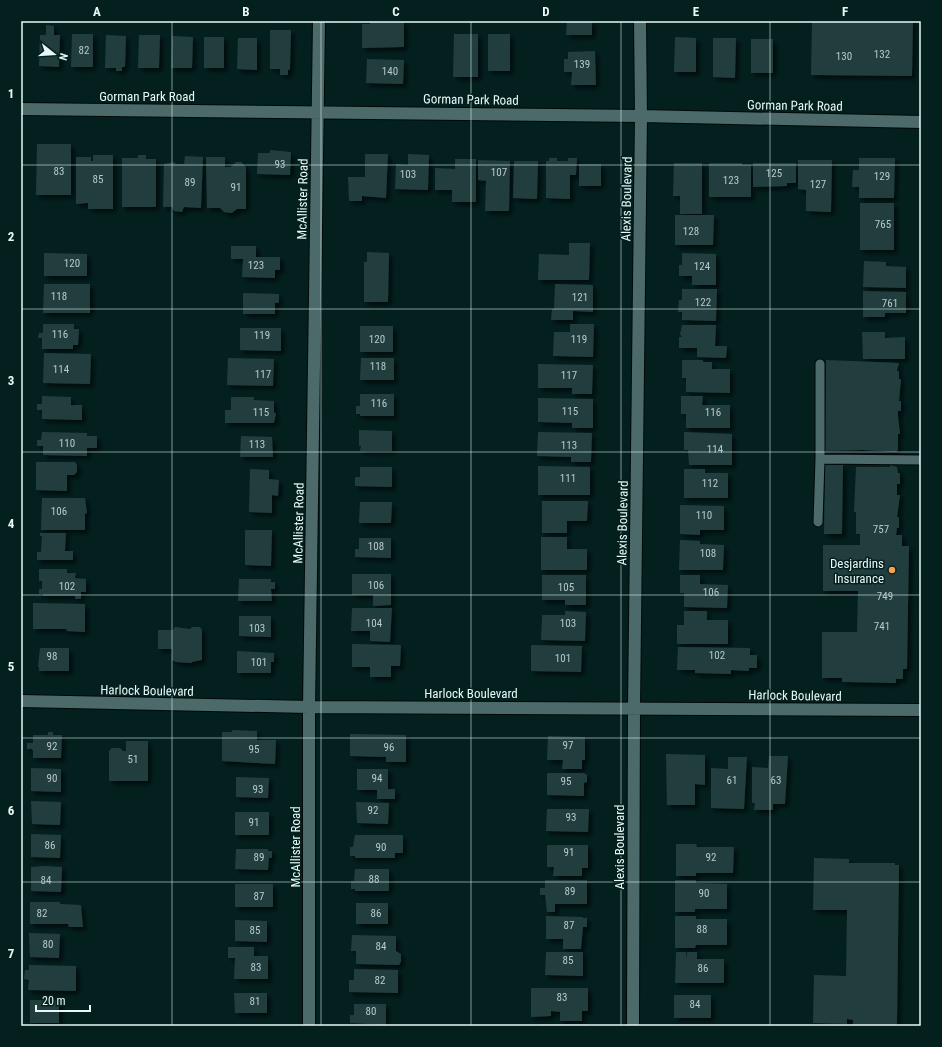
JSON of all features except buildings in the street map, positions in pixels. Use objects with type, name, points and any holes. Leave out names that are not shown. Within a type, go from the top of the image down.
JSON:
[{"type":"street","name":"McAllister Road","points":[[309,1026],[309,707],[319,21]]},
{"type":"street","name":"Alexis Boulevard","points":[[633,1026],[634,707],[641,116],[640,21]]},
{"type":"street","name":"Gorman Park Road","points":[[21,109],[318,111],[921,122]]},
{"type":"street","name":"Harlock Boulevard","points":[[21,701],[309,707],[634,707],[921,710]]},
{"type":"lane","points":[[818,522],[820,364]]},
{"type":"lane","points":[[820,458],[921,460]]},
{"type":"place","name":"Desjardins Insurance","points":[[892,570]]}]
